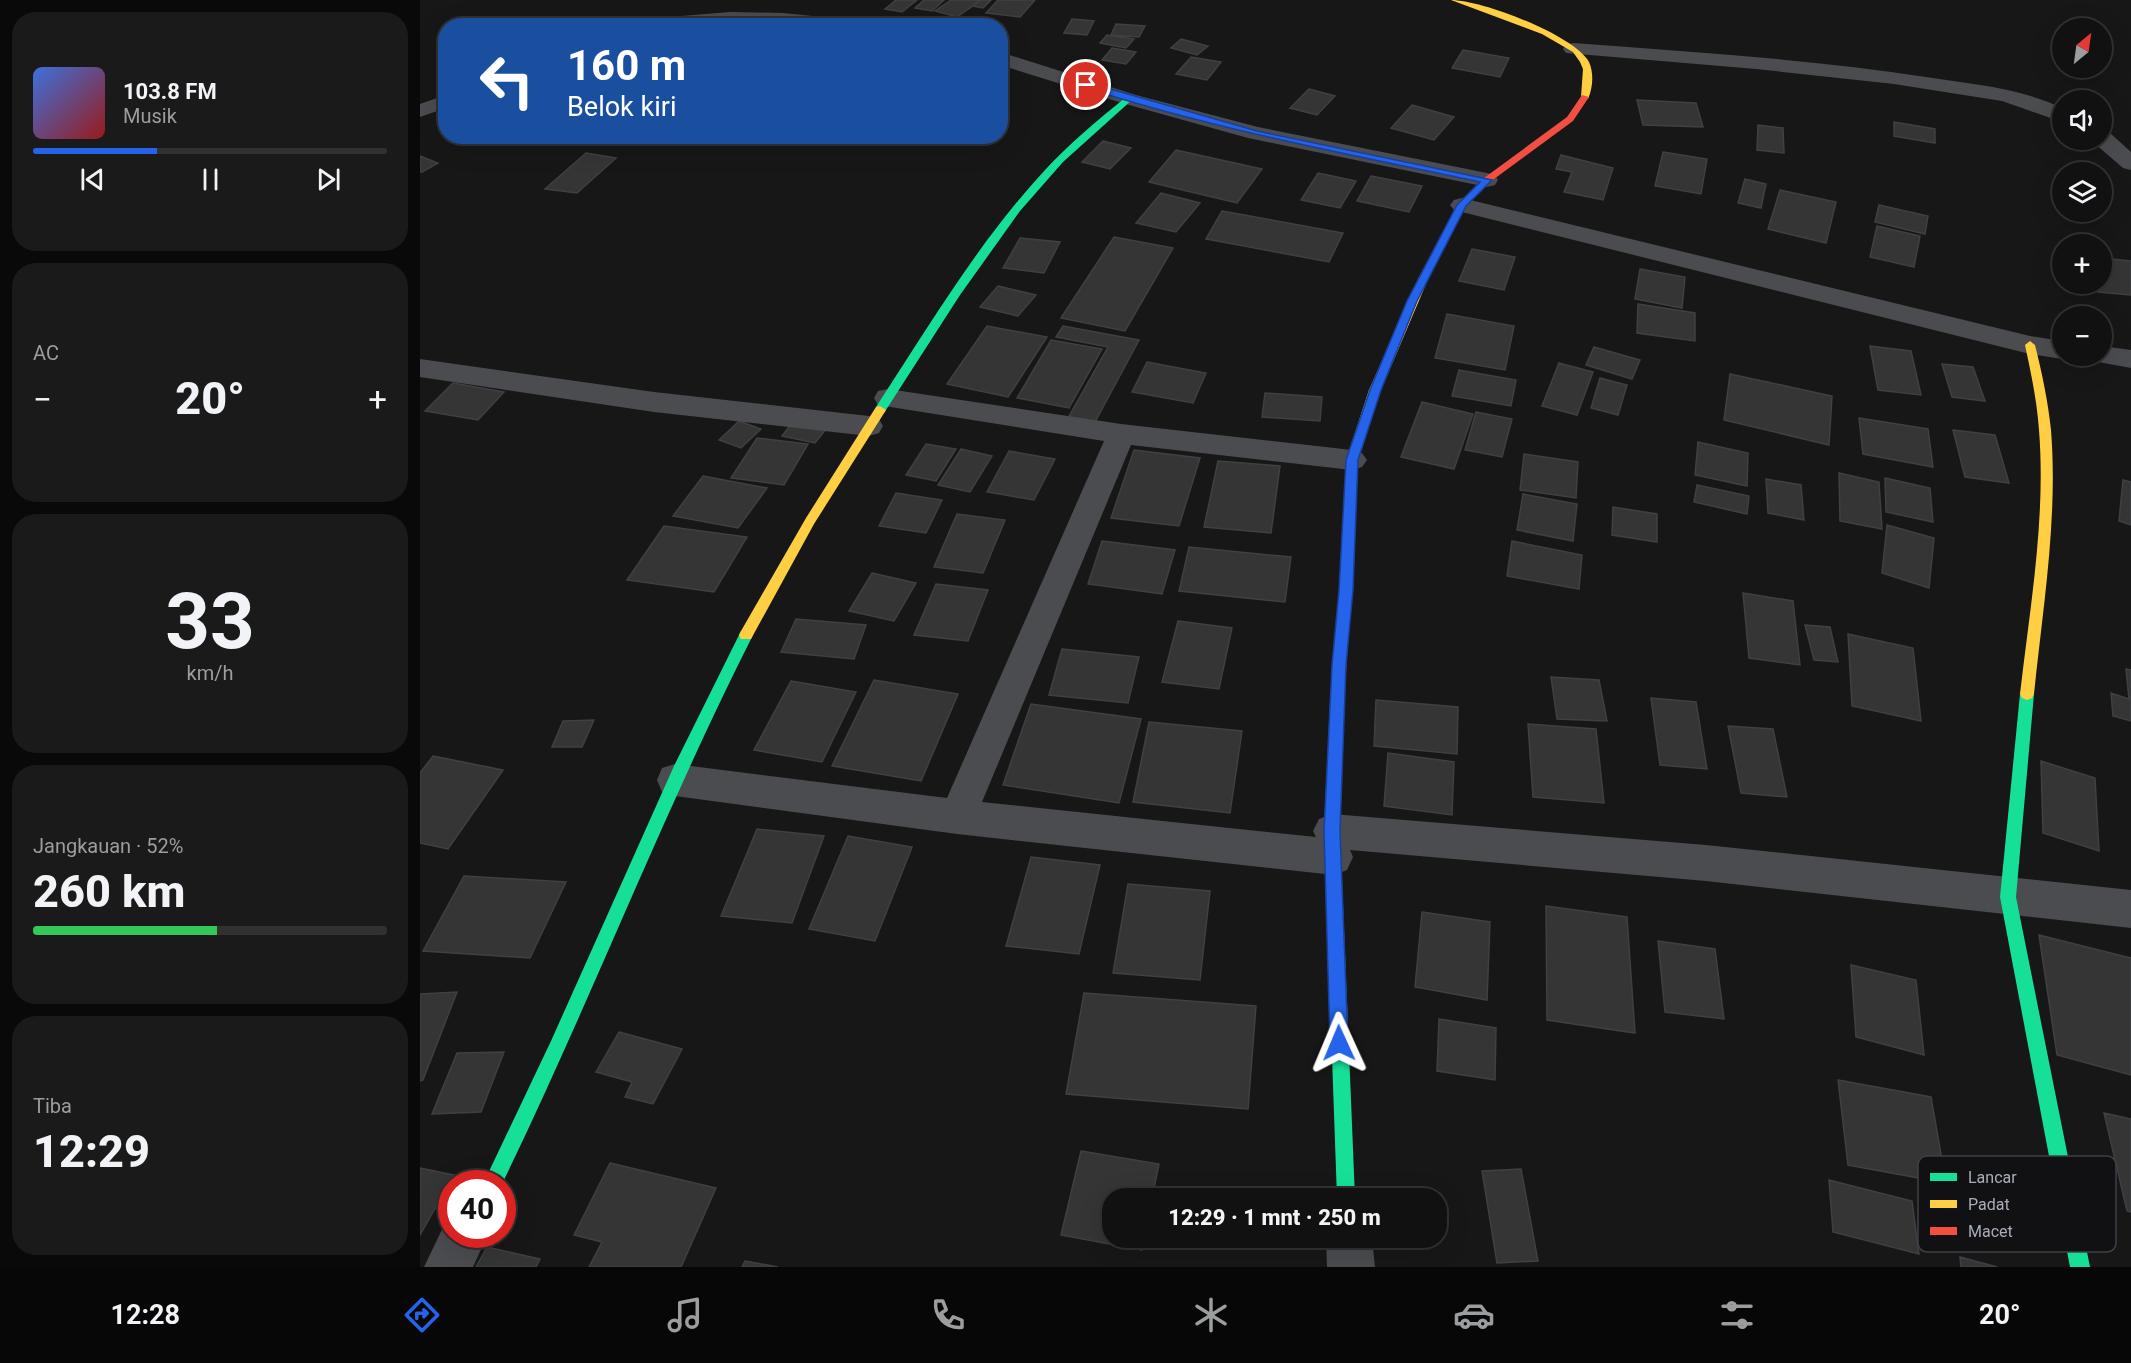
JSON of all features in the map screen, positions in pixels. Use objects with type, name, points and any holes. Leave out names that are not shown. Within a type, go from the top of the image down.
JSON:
[{"type":"street","points":[[1345,1188],[1333,844],[1339,665],[1346,590],[1352,460],[1375,390],[1412,301],[1462,205],[1487,180],[1570,119],[1586,95],[1588,77],[1584,60],[1558,38],[1534,27],[1455,0]]},
{"type":"street","points":[[1573,49],[1806,67],[1902,79],[1982,92],[2027,102],[2052,112]]},
{"type":"street","points":[[1008,61],[1129,99],[1256,133],[1487,180]]},
{"type":"street","points":[[500,1170],[519,1134],[591,979],[675,780],[742,640],[784,566],[869,426],[988,251],[1039,182],[1079,141],[1129,99]]},
{"type":"street","points":[[420,111],[438,104]]},
{"type":"street","points":[[2112,147],[2131,163]]},
{"type":"street","points":[[1462,205],[2030,345],[2052,348]]},
{"type":"street","points":[[2030,345],[2040,376],[2046,417],[2048,480],[2008,897],[2058,1156]]},
{"type":"street","points":[[2112,356],[2131,359]]},
{"type":"street","points":[[420,368],[654,402],[869,426]]},
{"type":"street","points":[[888,398],[1121,434],[1352,460]]},
{"type":"street","points":[[957,817],[1121,434]]},
{"type":"street","points":[[675,780],[957,817],[1333,844],[1706,863],[2131,909]]},
{"type":"street","points":[[448,1267],[458,1248]]},
{"type":"street","points":[[1350,1248],[1351,1267]]},
{"type":"street","points":[[2077,1252],[2080,1267]]},
{"type":"building","points":[[896,0],[917,0],[902,12],[885,9]]},
{"type":"building","points":[[924,0],[944,0],[932,11],[915,8]]},
{"type":"building","points":[[951,0],[980,1],[957,17],[935,11]]},
{"type":"building","points":[[980,0],[991,0],[983,8],[973,6]]},
{"type":"building","points":[[998,0],[1035,0],[1020,17],[986,13]]},
{"type":"building","points":[[1072,19],[1094,21],[1087,35],[1064,33]]},
{"type":"building","points":[[1116,24],[1145,26],[1139,37],[1111,35]]},
{"type":"building","points":[[1107,35],[1134,39],[1126,48],[1100,43]]},
{"type":"building","points":[[1181,39],[1208,46],[1197,55],[1171,48]]},
{"type":"building","points":[[1112,48],[1136,52],[1126,64],[1102,60]]},
{"type":"building","points":[[1463,50],[1509,58],[1500,77],[1452,68]]},
{"type":"building","points":[[1191,57],[1221,62],[1207,80],[1176,74]]},
{"type":"building","points":[[1309,89],[1335,96],[1317,115],[1290,108]]},
{"type":"building","points":[[1637,100],[1696,103],[1703,127],[1643,125]]},
{"type":"building","points":[[1412,105],[1454,117],[1434,140],[1391,128]]},
{"type":"building","points":[[1894,122],[1935,129],[1935,143],[1894,136]]},
{"type":"building","points":[[1758,125],[1783,128],[1784,153],[1757,150]]},
{"type":"building","points":[[1103,141],[1131,148],[1110,169],[1082,162]]},
{"type":"building","points":[[1176,150],[1262,169],[1237,203],[1149,182]]},
{"type":"building","points":[[1663,152],[1707,159],[1701,194],[1655,186]]},
{"type":"building","points":[[586,153],[616,158],[577,193],[545,189]]},
{"type":"building","points":[[1561,155],[1613,168],[1603,200],[1564,192],[1572,172],[1556,169]]},
{"type":"building","points":[[420,156],[438,163],[420,172]]},
{"type":"building","points":[[1318,173],[1356,181],[1340,208],[1301,200]]},
{"type":"building","points":[[1371,176],[1422,186],[1409,212],[1357,201]]},
{"type":"building","points":[[1745,179],[1766,184],[1761,208],[1738,203]]},
{"type":"building","points":[[1780,190],[1836,202],[1826,243],[1768,229]]},
{"type":"building","points":[[1161,193],[1200,203],[1176,232],[1136,223]]},
{"type":"building","points":[[1879,205],[1928,216],[1925,234],[1875,222]]},
{"type":"building","points":[[1222,211],[1343,233],[1329,262],[1206,239]]},
{"type":"building","points":[[1877,226],[1920,236],[1914,267],[1870,257]]},
{"type":"building","points":[[1114,237],[1173,248],[1125,331],[1061,318]]},
{"type":"building","points":[[1020,238],[1060,242],[1044,273],[1003,268]]},
{"type":"building","points":[[1472,249],[1515,257],[1504,290],[1459,281]]},
{"type":"building","points":[[2112,259],[2131,261],[2131,295],[2112,293]]},
{"type":"building","points":[[1640,269],[1685,277],[1682,308],[1635,299]]},
{"type":"building","points":[[998,286],[1036,295],[1018,316],[980,307]]},
{"type":"building","points":[[1638,304],[1695,313],[1695,341],[1637,333]]},
{"type":"building","points":[[1447,314],[1514,326],[1505,370],[1435,358]]},
{"type":"building","points":[[987,326],[1047,337],[1008,397],[947,384]]},
{"type":"building","points":[[1063,326],[1139,340],[1094,424],[1068,418],[1108,347],[1056,337]]},
{"type":"building","points":[[1051,340],[1102,349],[1069,408],[1017,398]]},
{"type":"building","points":[[1870,346],[1911,351],[1921,395],[1878,390]]},
{"type":"building","points":[[1594,347],[1640,360],[1632,379],[1586,365]]},
{"type":"building","points":[[1147,362],[1206,373],[1193,403],[1132,392]]},
{"type":"building","points":[[1559,363],[1593,372],[1577,415],[1542,406]]},
{"type":"building","points":[[1942,364],[1973,367],[1985,401],[1952,397]]},
{"type":"building","points":[[1459,370],[1516,380],[1511,406],[1452,396]]},
{"type":"building","points":[[1730,374],[1832,396],[1829,445],[1724,420]]},
{"type":"building","points":[[1600,378],[1627,385],[1618,415],[1591,408]]},
{"type":"building","points":[[453,383],[504,392],[478,420],[425,411]]},
{"type":"building","points":[[1265,393],[1322,397],[1320,421],[1262,417]]},
{"type":"building","points":[[1422,402],[1473,414],[1454,469],[1401,457]]},
{"type":"building","points":[[1476,412],[1512,419],[1502,457],[1465,450]]},
{"type":"building","points":[[1859,418],[1928,429],[1933,467],[1863,454]]},
{"type":"building","points":[[794,420],[827,428],[815,443],[782,436]]},
{"type":"building","points":[[739,421],[761,429],[741,448],[719,440]]},
{"type":"building","points":[[1953,430],[1995,435],[2009,483],[1965,477]]},
{"type":"building","points":[[757,438],[808,444],[784,485],[731,478]]},
{"type":"building","points":[[1698,442],[1748,453],[1747,486],[1695,475]]},
{"type":"building","points":[[926,444],[956,449],[936,481],[906,475]]},
{"type":"building","points":[[961,449],[992,456],[970,492],[938,485]]},
{"type":"building","points":[[1134,450],[1200,458],[1179,526],[1111,518]]},
{"type":"building","points":[[1009,451],[1055,459],[1034,500],[987,492]]},
{"type":"building","points":[[1524,454],[1578,462],[1576,498],[1520,490]]},
{"type":"building","points":[[1218,461],[1280,466],[1271,533],[1204,527]]},
{"type":"building","points":[[1839,473],[1879,482],[1882,529],[1840,521]]},
{"type":"building","points":[[703,476],[767,488],[738,528],[673,516]]},
{"type":"building","points":[[1885,478],[1930,488],[1933,522],[1886,512]]},
{"type":"building","points":[[1766,479],[1801,485],[1804,520],[1768,513]]},
{"type":"building","points":[[2123,480],[2131,482],[2131,525],[2119,521]]},
{"type":"building","points":[[1697,485],[1749,496],[1747,514],[1694,502]]},
{"type":"building","points":[[896,493],[942,500],[926,533],[879,526]]},
{"type":"building","points":[[1523,494],[1577,504],[1573,541],[1517,530]]},
{"type":"building","points":[[1613,507],[1657,514],[1657,542],[1612,535]]},
{"type":"building","points":[[957,514],[1005,520],[983,573],[934,567]]},
{"type":"building","points":[[1887,525],[1934,538],[1929,588],[1882,573]]},
{"type":"building","points":[[664,526],[747,537],[714,592],[627,580]]},
{"type":"building","points":[[1102,541],[1175,550],[1162,594],[1088,584]]},
{"type":"building","points":[[1512,541],[1582,555],[1579,589],[1507,576]]},
{"type":"building","points":[[1189,547],[1291,557],[1285,602],[1179,591]]},
{"type":"building","points":[[872,573],[916,583],[894,621],[849,611]]},
{"type":"building","points":[[936,584],[988,590],[968,641],[914,635]]},
{"type":"building","points":[[1743,593],[1793,601],[1800,665],[1749,658]]},
{"type":"building","points":[[796,619],[866,625],[854,659],[781,652]]},
{"type":"building","points":[[1178,621],[1232,628],[1219,689],[1162,682]]},
{"type":"building","points":[[1805,625],[1830,627],[1838,662],[1814,660]]},
{"type":"building","points":[[1848,634],[1913,648],[1921,721],[1852,706]]},
{"type":"building","points":[[1062,649],[1139,657],[1128,703],[1049,695]]},
{"type":"building","points":[[2126,669],[2131,670],[2131,721],[2113,716],[2111,693],[2129,699]]},
{"type":"building","points":[[1551,677],[1599,680],[1607,721],[1557,719]]},
{"type":"building","points":[[874,680],[958,694],[921,781],[832,766]]},
{"type":"building","points":[[791,681],[856,692],[822,762],[754,750]]},
{"type":"building","points":[[1651,698],[1696,702],[1707,769],[1660,765]]},
{"type":"building","points":[[1376,700],[1458,707],[1457,754],[1374,746]]},
{"type":"building","points":[[1031,704],[1141,719],[1119,803],[1003,785]]},
{"type":"building","points":[[594,720],[582,747],[552,747],[563,721]]},
{"type":"building","points":[[1149,722],[1242,731],[1230,813],[1133,802]]},
{"type":"building","points":[[1528,724],[1596,729],[1604,803],[1533,797]]},
{"type":"building","points":[[1728,726],[1773,729],[1787,797],[1741,793]]},
{"type":"building","points":[[1388,753],[1454,762],[1452,815],[1384,806]]},
{"type":"building","points":[[433,756],[503,770],[448,849],[420,843],[420,773]]},
{"type":"building","points":[[2041,761],[2095,778],[2099,851],[2043,833]]},
{"type":"building","points":[[757,829],[824,836],[792,923],[721,916]]},
{"type":"building","points":[[848,836],[912,847],[875,941],[809,929]]},
{"type":"building","points":[[1031,857],[1100,865],[1079,954],[1006,946]]},
{"type":"building","points":[[464,876],[566,882],[530,958],[423,951]]},
{"type":"building","points":[[1128,884],[1210,891],[1200,980],[1113,973]]},
{"type":"building","points":[[1546,906],[1627,917],[1635,1033],[1547,1020]]},
{"type":"building","points":[[1422,912],[1490,922],[1487,1000],[1415,987]]},
{"type":"building","points":[[2039,935],[2131,958],[2131,1075],[2057,1055]]},
{"type":"building","points":[[1658,941],[1715,949],[1724,1019],[1665,1012]]},
{"type":"building","points":[[1851,965],[1916,980],[1924,1055],[1856,1037]]},
{"type":"building","points":[[457,992],[423,1080],[420,1081],[420,994]]},
{"type":"building","points":[[1084,993],[1256,1006],[1248,1109],[1066,1094]]},
{"type":"building","points":[[1439,1019],[1496,1028],[1495,1080],[1437,1071]]},
{"type":"building","points":[[619,1032],[682,1049],[653,1104],[625,1097],[632,1082],[596,1072]]},
{"type":"building","points":[[504,1052],[481,1112],[432,1114],[457,1053]]},
{"type":"building","points":[[1838,1080],[1931,1097],[1941,1156],[1918,1156],[1918,1178],[1848,1165]]},
{"type":"building","points":[[2104,1113],[2131,1119],[2131,1212],[2127,1211],[2116,1156],[2114,1156]]},
{"type":"building","points":[[1081,1151],[1159,1164],[1154,1188],[1102,1188],[1102,1243],[1061,1235]]},
{"type":"building","points":[[610,1163],[716,1188],[681,1267],[589,1267],[602,1242],[574,1235]]},
{"type":"building","points":[[420,1168],[438,1172],[438,1203],[420,1235]]},
{"type":"building","points":[[1521,1169],[1538,1261],[1497,1263],[1482,1171]]},
{"type":"building","points":[[1829,1180],[1912,1201],[1919,1254],[1833,1232]]},
{"type":"building","points":[[486,1248],[540,1259],[536,1267],[476,1267]]},
{"type":"building","points":[[1960,1257],[1997,1267],[1961,1267]]},
{"type":"building","points":[[745,1261],[778,1267],[742,1267]]},
{"type":"traffic: fast","points":[[880,410],[956,293],[1017,209],[1060,160],[1129,99]]},
{"type":"traffic: fast","points":[[499,1170],[557,1047],[679,771],[746,635]]},
{"type":"traffic: fast","points":[[2027,694],[2008,897],[2058,1156]]},
{"type":"traffic: fast","points":[[1337,702],[1332,831],[1346,1188]]},
{"type":"traffic: fast","points":[[2077,1252],[2080,1267]]},
{"type":"traffic: slow","points":[[1455,0],[1505,16],[1562,41],[1584,61],[1588,74],[1585,97]]},
{"type":"traffic: slow","points":[[1348,554],[1352,460],[1375,390],[1424,277]]},
{"type":"traffic: slow","points":[[2027,694],[2045,519],[2046,475],[2045,431],[2040,387],[2030,345]]},
{"type":"traffic: slow","points":[[746,635],[810,521],[880,410]]},
{"type":"traffic: jam","points":[[1424,277],[1462,205],[1487,180],[1570,119],[1585,97]]},
{"type":"traffic: jam","points":[[1337,702],[1348,554]]},
{"type":"route","points":[[1086,85],[1256,133],[1487,180],[1462,205],[1412,301],[1375,390],[1352,460],[1346,590],[1339,665],[1332,831],[1339,1043]]}]
